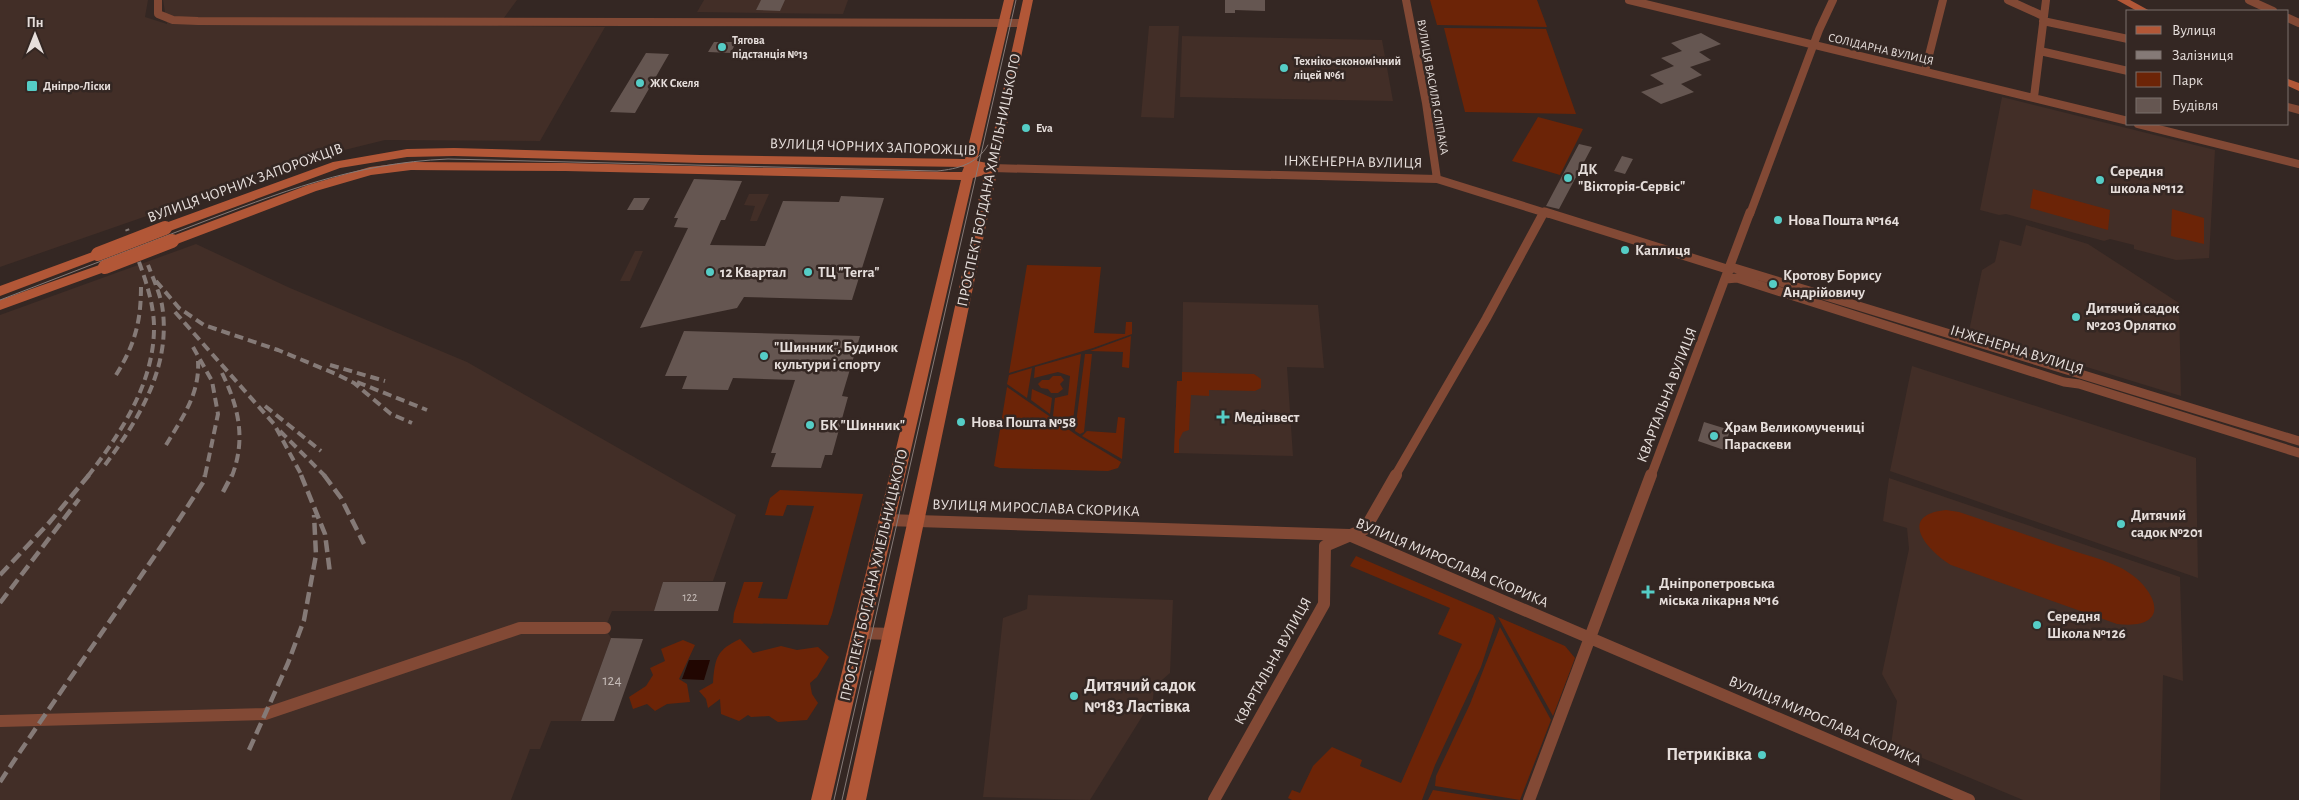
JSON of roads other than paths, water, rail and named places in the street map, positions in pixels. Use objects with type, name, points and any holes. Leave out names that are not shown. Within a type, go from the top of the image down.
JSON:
[{"type":"main road","name":"ПРОСПЕКТ БОГДАНА ХМЕЛЬНИЦЬКОГО","points":[[821,800],[1009,0]]},
{"type":"main road","name":"ПРОСПЕКТ БОГДАНА ХМЕЛЬНИЦЬКОГО","points":[[856,800],[1028,0]]},
{"type":"main road","points":[[2122,0],[2143,10]]},
{"type":"main road","name":"ВУЛИЦЯ ЧОРНИХ ЗАПОРОЖЦІВ","points":[[0,291],[317,172],[351,162],[399,153],[454,152],[827,168]]},
{"type":"main road","name":"ВУЛИЦЯ ЧОРНИХ ЗАПОРОЖЦІВ","points":[[0,305],[312,188],[363,173],[399,167],[428,165],[969,170],[992,168]]},
{"type":"main road","points":[[940,293],[965,293]]},
{"type":"street","points":[[158,0],[158,14],[173,20],[198,21],[1023,23]]},
{"type":"street","name":"ВУЛИЦЯ ВАСИЛЯ СЛІПАКА","points":[[1406,0],[1426,103],[1437,179]]},
{"type":"street","name":"СОЛІДАРНА ВУЛИЦЯ","points":[[1629,0],[2126,120]]},
{"type":"street","name":"КВАРТАЛЬНА ВУЛИЦЯ","points":[[1529,800],[1833,0]]},
{"type":"street","points":[[1925,71],[1943,0]]},
{"type":"street","points":[[2008,0],[2043,19],[2126,39]]},
{"type":"street","points":[[2034,97],[2046,0]]},
{"type":"street","points":[[2249,0],[2271,10]]},
{"type":"street","points":[[2040,51],[2126,71]]},
{"type":"street","points":[[2142,125],[2299,164]]},
{"type":"street","name":"ІНЖЕНЕРНА ВУЛИЦЯ","points":[[992,168],[1437,179],[1729,272],[2299,441]]},
{"type":"street","name":"КВАРТАЛЬНА ВУЛИЦЯ","points":[[1214,800],[1324,604],[1325,546],[1366,528],[1486,319],[1544,212]]},
{"type":"street","name":"ІНЖЕНЕРНА ВУЛИЦЯ","points":[[1729,272],[1737,278],[2056,379],[2079,384],[2299,453]]},
{"type":"street","name":"ВУЛИЦЯ МИРОСЛАВА СКОРИКА","points":[[887,520],[1349,535],[1969,800]]},
{"type":"street","points":[[0,722],[265,714],[520,628],[605,628]]},
{"type":"street","points":[[860,633],[892,634]]},
{"type":"tram line","points":[[981,154],[1016,0]]},
{"type":"tram line","points":[[981,154],[988,145]]},
{"type":"tram line","points":[[0,300],[286,191],[348,173],[413,162],[448,159],[937,171],[959,167],[973,161],[981,154]]},
{"type":"tram line","points":[[834,800],[981,154]]},
{"type":"tram line","points":[[842,800],[871,671]]},
{"type":"railway","points":[[88,476],[124,424],[134,406],[149,367],[153,346],[154,325],[151,300],[127,229]]},
{"type":"railway","points":[[105,465],[141,410],[150,391],[162,349],[164,328],[162,305],[148,265]]},
{"type":"railway","points":[[156,281],[179,308],[204,325],[278,350],[336,374],[354,383],[391,414],[412,423]]},
{"type":"railway","points":[[116,375],[128,353],[136,332],[140,311],[141,286]]},
{"type":"railway","points":[[175,312],[274,424],[302,476]]},
{"type":"railway","points":[[193,347],[212,381],[218,414],[205,476]]},
{"type":"railway","points":[[166,445],[184,415],[193,395],[198,373],[198,361]]},
{"type":"railway","points":[[330,365],[385,381]]},
{"type":"railway","points":[[222,373],[233,399],[239,424],[239,449],[232,476]]},
{"type":"railway","points":[[357,382],[427,410]]},
{"type":"railway","points":[[265,406],[321,451]]},
{"type":"railway","points":[[280,431],[324,475]]},
{"type":"railway","points":[[0,575],[48,524],[89,475]]},
{"type":"railway","points":[[0,782],[179,519],[204,481],[205,475]]},
{"type":"railway","points":[[223,492],[232,475]]},
{"type":"railway","points":[[301,475],[325,534],[330,573]]},
{"type":"railway","points":[[324,475],[341,498],[364,544]]},
{"type":"railway","points":[[0,603],[79,499]]},
{"type":"railway","points":[[249,750],[288,663],[304,620],[316,555],[314,515]]},
{"type":"place","name":"Тягова пiдстанцiя №13","points":[[722,47]]},
{"type":"place","name":"Техніко-економічний ліцей №61","points":[[1284,68]]},
{"type":"place","name":"ЖК Скеля","points":[[640,83]]},
{"type":"place","name":"Дніпро-Ліски","points":[[32,86]]},
{"type":"place","name":"Eva","points":[[1026,128]]},
{"type":"place","name":"ДК \"Вікторія-Сервіс\"","points":[[1568,178]]},
{"type":"place","name":"Середня школа №112","points":[[2100,180]]},
{"type":"place","name":"Нова Пошта №164","points":[[1778,220]]},
{"type":"place","name":"Каплиця","points":[[1625,250]]},
{"type":"place","name":"12 Квартал","points":[[710,272]]},
{"type":"place","name":"ТЦ \"Terra\"","points":[[808,272]]},
{"type":"place","name":"Кротову Борису Андрійовичу","points":[[1773,284]]},
{"type":"place","name":"Дитячий садок №203 Орлятко","points":[[2076,317]]},
{"type":"place","name":"\"Шинник\", Будинок культури і спорту","points":[[764,356]]},
{"type":"place","name":"Медінвест","points":[[1223,417]]},
{"type":"place","name":"Нова Пошта №58","points":[[961,422]]},
{"type":"place","name":"БК \"Шинник\"","points":[[810,425]]},
{"type":"place","name":"Храм Великомучениці Параскеви","points":[[1714,436]]},
{"type":"place","name":"Дитячий садок №201","points":[[2121,524]]},
{"type":"place","name":"Дніпропетровська міська лікарня №16","points":[[1648,592]]},
{"type":"place","name":"Середня Школа №126","points":[[2037,625]]},
{"type":"place","name":"Дитячий садок №183 Ластівка","points":[[1074,696]]},
{"type":"place","name":"Петриківка","points":[[1762,755]]}]
